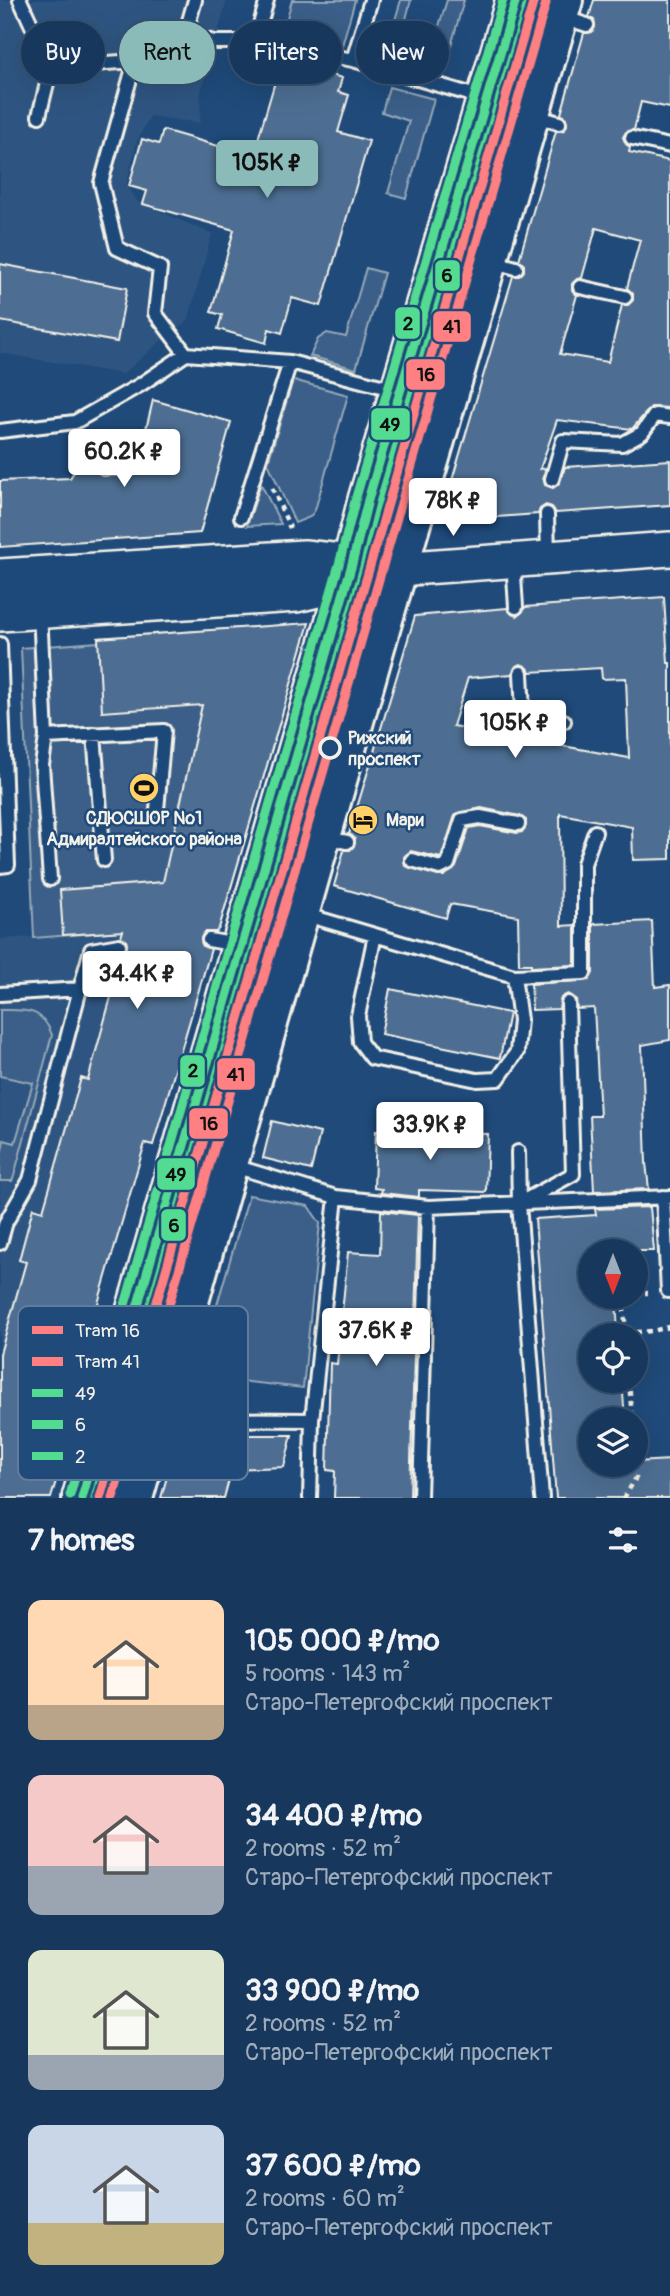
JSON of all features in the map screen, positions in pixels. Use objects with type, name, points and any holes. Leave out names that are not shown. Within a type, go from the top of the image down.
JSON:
[{"type":"main road","points":[[137,1306],[182,1151],[225,943],[349,572],[516,0]]},
{"type":"main road","points":[[188,1306],[397,569],[502,264],[544,118],[569,14]]},
{"type":"main road","points":[[0,612],[39,592],[304,559],[349,572],[397,569]]},
{"type":"main road","points":[[0,578],[39,592]]},
{"type":"main road","points":[[82,1498],[87,1480]]},
{"type":"main road","points":[[133,1498],[138,1480]]},
{"type":"street","points":[[397,569],[670,549]]},
{"type":"lane","points":[[20,0],[30,21]]},
{"type":"lane","points":[[189,21],[195,0]]},
{"type":"lane","points":[[261,21],[267,0]]},
{"type":"lane","points":[[353,60],[371,0]]},
{"type":"lane","points":[[342,58],[487,99]]},
{"type":"lane","points":[[39,116],[47,84]]},
{"type":"lane","points":[[129,84],[101,183],[117,248],[160,268],[155,313],[186,354]]},
{"type":"lane","points":[[632,138],[670,146]]},
{"type":"lane","points":[[580,286],[625,298]]},
{"type":"lane","points":[[0,431],[75,422],[140,385],[186,354],[289,362],[400,391]]},
{"type":"lane","points":[[242,517],[289,362]]},
{"type":"lane","points":[[552,479],[563,441],[622,444],[642,433],[655,415],[670,417]]},
{"type":"lane","points":[[547,514],[548,558]]},
{"type":"lane","points":[[513,561],[516,607]]},
{"type":"lane","points":[[39,592],[46,737],[42,765],[50,879]]},
{"type":"lane","points":[[0,644],[8,865],[0,866]]},
{"type":"lane","points":[[521,673],[523,713],[564,721]]},
{"type":"lane","points":[[46,737],[164,731],[157,810]]},
{"type":"lane","points":[[94,734],[104,860]]},
{"type":"lane","points":[[412,860],[440,868],[448,864],[462,820],[480,817],[518,824]]},
{"type":"lane","points":[[299,914],[514,976],[584,973],[584,864],[595,832]]},
{"type":"lane","points":[[374,935],[358,1016],[360,1042],[372,1058],[477,1080],[498,1079],[517,1052],[520,1020],[514,976]]},
{"type":"lane","points":[[0,1243],[6,1222],[30,1180],[91,950],[118,945]]},
{"type":"lane","points":[[0,994],[80,989]]},
{"type":"lane","points":[[519,1204],[573,1174],[568,1003]]},
{"type":"lane","points":[[182,1151],[336,1197],[428,1207],[667,1197],[668,1291]]},
{"type":"lane","points":[[518,1152],[519,1204],[542,1498]]},
{"type":"lane","points":[[310,1498],[312,1420],[336,1197]]},
{"type":"lane","points":[[420,1498],[428,1207]]},
{"type":"lane","points":[[248,1420],[312,1420]]},
{"type":"path","points":[[259,460],[290,529]]},
{"type":"path","points":[[648,1331],[670,1327]]},
{"type":"path","points":[[624,1498],[635,1477]]},
{"type":"shaded area","points":[[0,0],[227,0],[215,42],[215,21],[119,21],[119,84],[203,84],[200,123],[150,116],[137,141],[126,186],[138,202],[212,234],[188,321],[171,332],[123,374],[0,353]]},
{"type":"shaded area","points":[[292,0],[355,0],[342,46],[342,21],[286,21]]},
{"type":"shaded area","points":[[401,0],[411,0],[406,19],[412,21],[395,21]]},
{"type":"shaded area","points":[[447,0],[464,0],[449,53],[449,21],[440,21]]},
{"type":"shaded area","points":[[389,87],[434,99],[406,198],[388,193],[409,121],[382,112]]},
{"type":"shaded area","points":[[366,268],[384,273],[356,369],[310,356],[318,339],[327,333],[346,337]]},
{"type":"shaded area","points":[[293,380],[348,395],[315,510],[310,517],[295,523],[268,463]]},
{"type":"shaded area","points":[[261,484],[281,524],[247,526]]},
{"type":"shaded area","name":"СДЮСШОР №1 Адмиралтейского района","points":[[299,624],[306,632],[219,928],[122,931],[34,938],[21,648],[98,642],[98,638]]},
{"type":"shaded area","points":[[212,930],[205,952],[209,954],[153,1145],[145,1143],[97,1306],[18,1306],[18,1480],[56,1480],[51,1498],[0,1498],[0,939],[122,931]]},
{"type":"shaded area","points":[[0,1010],[32,1012],[43,1019],[52,1035],[12,1181],[0,1181],[4,1140],[15,1143],[33,1083],[0,1076]]},
{"type":"shaded area","points":[[249,1195],[308,1206],[320,1223],[303,1388],[248,1382],[248,1306],[217,1306]]},
{"type":"building","points":[[594,0],[670,0],[670,108],[641,102],[634,130],[626,132],[623,137],[630,147],[629,152],[670,161],[670,408],[651,407],[632,429],[557,420],[540,469],[546,468],[543,477],[545,485],[553,488],[560,482],[565,467],[670,460],[670,505],[556,513],[552,507],[546,505],[538,514],[454,520],[444,507],[513,276],[519,276],[524,271],[524,265],[519,260],[556,131],[564,130],[567,125],[566,118],[561,114],[584,33],[592,32],[595,27],[594,20],[589,17]],"holes":[[[596,228],[640,240],[627,288],[633,294],[633,300],[628,305],[622,305],[608,362],[560,354],[577,295],[572,290],[572,284],[582,278]]]},
{"type":"building","points":[[274,84],[340,84],[338,92],[349,95],[338,132],[369,141],[321,306],[292,298],[282,333],[269,329],[266,343],[218,329],[222,315],[211,312],[234,230],[143,204],[147,191],[129,186],[142,139],[159,144],[163,130],[253,156]]},
{"type":"building","points":[[0,264],[127,288],[117,342],[0,321]]},
{"type":"building","points":[[153,400],[231,422],[200,533],[0,547],[0,481],[70,478],[78,466],[92,466],[102,476],[135,475]]},
{"type":"building","points":[[664,597],[670,663],[670,859],[633,860],[632,827],[560,814],[561,926],[575,925],[575,965],[531,967],[531,964],[519,964],[518,916],[450,904],[446,918],[334,886],[344,850],[350,850],[355,844],[355,839],[349,834],[415,616],[507,608],[517,616],[525,607]],"holes":[[[521,664],[530,672],[601,668],[602,679],[626,678],[629,758],[453,726],[468,678],[512,674],[516,666]],[[481,808],[520,816],[526,820],[526,826],[522,832],[517,833],[480,826],[469,828],[456,867],[444,876],[405,866],[404,857],[411,851],[441,858],[456,814]]]},
{"type":"building","points":[[309,623],[219,928],[216,932],[205,932],[201,938],[203,946],[211,949],[153,1145],[145,1143],[97,1306],[18,1306],[18,1480],[56,1480],[51,1498],[0,1498],[0,1354],[26,1262],[19,1260],[33,1208],[43,1211],[81,1078],[88,1080],[116,979],[109,977],[116,954],[124,952],[127,947],[126,940],[121,937],[123,931],[63,935],[60,890],[163,882],[202,705],[102,712],[98,638]]},
{"type":"building","points":[[652,921],[655,987],[670,985],[670,1040],[642,1045],[649,1189],[594,1191],[590,1116],[600,1116],[594,1008],[577,1009],[576,999],[568,994],[561,998],[559,1009],[532,1010],[531,984],[589,980],[593,973],[593,924]]},
{"type":"building","points":[[390,989],[509,1013],[500,1058],[381,1034]]},
{"type":"building","points":[[272,1121],[320,1133],[311,1170],[263,1158]]},
{"type":"building","points":[[376,1131],[488,1134],[486,1192],[419,1190],[419,1197],[381,1193],[382,1189],[374,1188]]},
{"type":"building","points":[[650,1207],[654,1251],[648,1251],[648,1239],[578,1239],[578,1309],[617,1309],[617,1323],[578,1323],[578,1393],[623,1393],[624,1407],[578,1407],[578,1477],[648,1477],[648,1461],[670,1460],[670,1498],[556,1498],[535,1219],[596,1215],[595,1209]]},
{"type":"building","points":[[381,1211],[418,1215],[410,1498],[334,1498],[335,1471],[327,1470],[330,1363],[337,1364],[348,1252],[380,1254]]},
{"type":"building","points":[[248,1435],[292,1435],[284,1467],[248,1468]]},
{"type":"building","points":[[166,1480],[229,1480],[224,1498],[161,1498]]},
{"type":"tram line","name":"16","points":[[156,1306],[534,0]]},
{"type":"tram line","name":"41","points":[[169,1306],[546,3]]},
{"type":"tram line","name":"16","points":[[100,1498],[105,1480]]},
{"type":"tram line","name":"41","points":[[113,1498],[118,1480]]},
{"type":"transit line","name":"2","points":[[125,1306],[340,561],[356,497],[503,0]]},
{"type":"transit line","name":"49","points":[[138,1306],[352,564],[368,500],[516,0]]},
{"type":"transit line","name":"6","points":[[150,1306],[364,567],[380,503],[528,3]]},
{"type":"transit line","name":"2","points":[[70,1495],[74,1480]]},
{"type":"transit line","name":"49","points":[[82,1498],[87,1480]]},
{"type":"transit line","name":"6","points":[[95,1498],[100,1480]]},
{"type":"place","name":"Рижский проспект","points":[[330,748]]},
{"type":"place","name":"СДЮСШОР №1 Адмиралтейского района","points":[[144,788]]},
{"type":"place","name":"Мари","points":[[363,820]]}]
